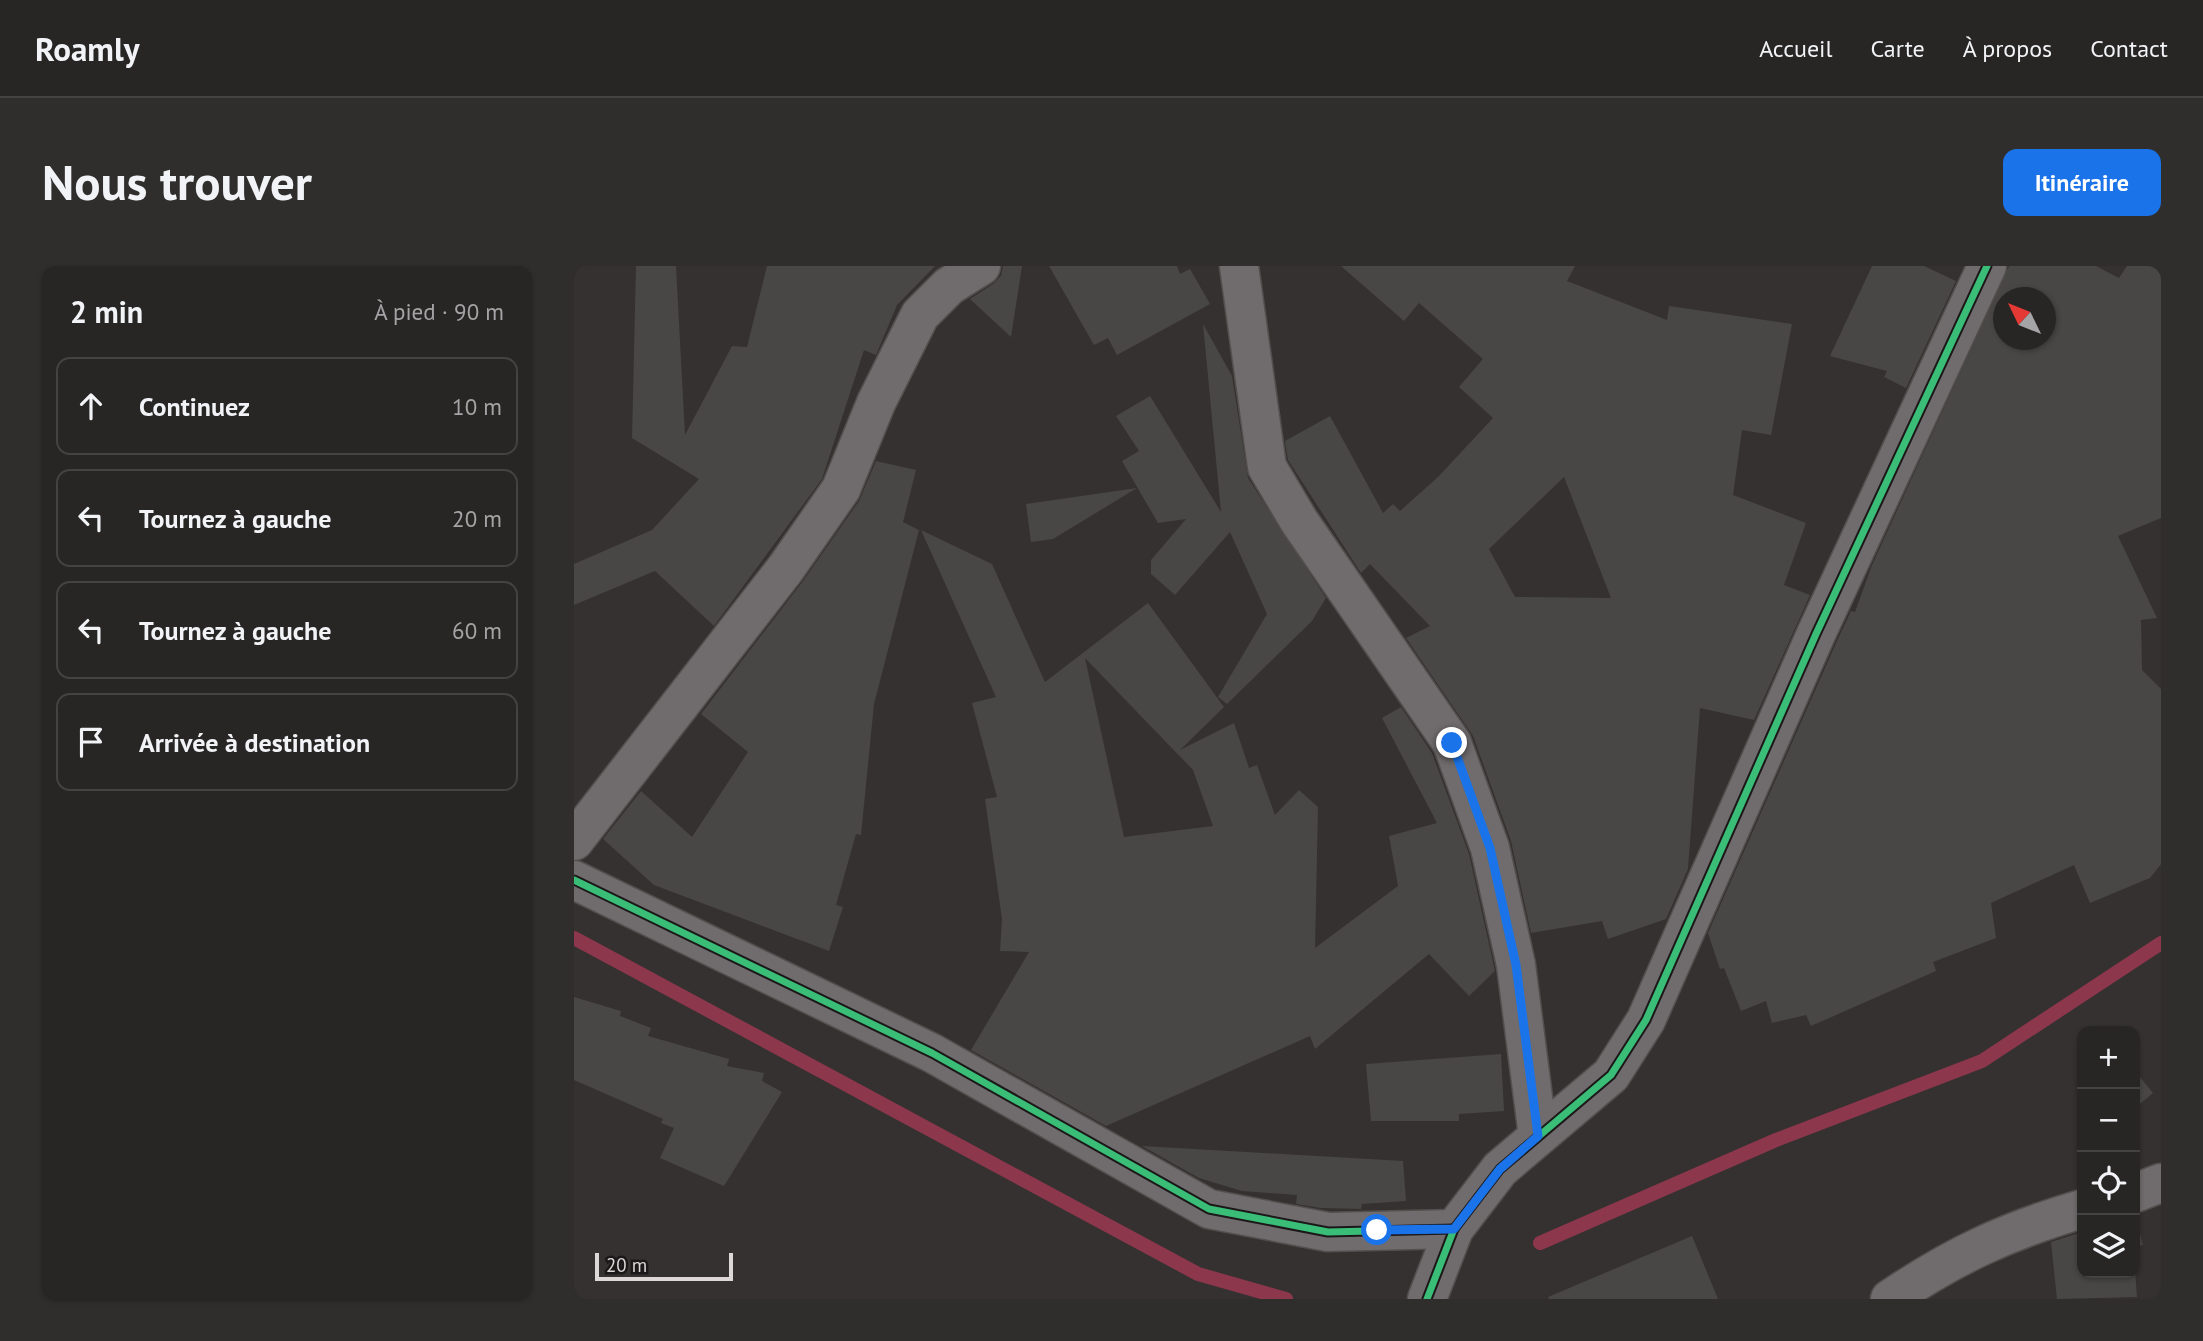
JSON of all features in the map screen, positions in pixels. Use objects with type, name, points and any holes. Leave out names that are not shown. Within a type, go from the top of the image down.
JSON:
[{"type":"street","points":[[574,841],[786,568],[841,489],[876,403],[920,315],[949,286],[981,266]]},
{"type":"street","points":[[1239,266],[1267,467],[1299,521],[1452,743],[1490,848],[1516,965],[1538,1136]]},
{"type":"street","points":[[1427,1299],[1454,1229],[1500,1169],[1611,1075],[1646,1020],[1816,634],[1987,266]]},
{"type":"street","points":[[574,880],[932,1053],[1209,1209],[1328,1232],[1454,1229]]},
{"type":"street","points":[[2140,1191],[2161,1183]]},
{"type":"street","points":[[1890,1299],[1966,1251],[2017,1229],[2077,1211]]},
{"type":"building","points":[[636,266],[676,266],[685,435],[732,346],[747,347],[767,266],[935,266],[897,305],[876,355],[864,350],[822,479],[714,626],[655,571],[574,605],[574,564],[652,530],[699,479],[632,438]]},
{"type":"building","points":[[1003,266],[1022,266],[1011,337],[970,299],[1001,276]]},
{"type":"building","points":[[1049,266],[1177,266],[1180,274],[1190,269],[1210,304],[1117,355],[1108,338],[1094,345]]},
{"type":"building","points":[[1341,266],[1575,266],[1567,281],[1667,320],[1669,306],[1792,324],[1771,435],[1742,430],[1733,495],[1806,523],[1784,585],[1810,595],[1754,720],[1700,708],[1688,869],[1666,919],[1608,939],[1602,921],[1531,933],[1511,841],[1473,736],[1406,638],[1430,626],[1370,564],[1361,573],[1288,460],[1285,441],[1330,416],[1383,513],[1393,504],[1400,511],[1438,477],[1493,418],[1459,387],[1483,359],[1419,303],[1404,321]],"holes":[[[1564,477],[1611,598],[1515,597],[1489,549]]]},
{"type":"building","points":[[1872,266],[1924,266],[1956,281],[1906,388],[1884,377],[1887,371],[1830,356]]},
{"type":"building","points":[[2009,266],[2096,266],[2119,278],[2127,266],[2161,266],[2161,518],[2118,536],[2157,618],[2141,620],[2142,670],[2161,689],[2161,864],[2150,878],[2090,903],[2074,865],[1991,903],[1996,938],[1933,962],[1936,971],[1811,1026],[1806,1015],[1772,1023],[1766,1001],[1741,1011],[1724,968],[1720,969],[1708,933],[1836,643],[1851,611],[1855,612],[1872,565],[1993,301],[1993,350],[2056,350],[2056,287],[1999,287]]},
{"type":"building","points":[[1203,324],[1232,376],[1248,478],[1326,598],[1312,621],[1227,704],[1218,697],[1267,614],[1230,532],[1175,595],[1151,574],[1151,560],[1186,519],[1158,523],[1122,461],[1139,451],[1116,416],[1150,396],[1221,512]]},
{"type":"building","points":[[876,461],[916,470],[903,522],[919,530],[874,704],[861,835],[856,834],[836,905],[843,907],[829,951],[654,885],[603,839],[641,791],[692,837],[748,752],[701,714],[803,581],[859,501]]},
{"type":"building","points":[[1137,488],[1053,539],[1031,542],[1026,504]]},
{"type":"building","points":[[921,530],[992,564],[1045,682],[1148,603],[1224,707],[1180,750],[1234,723],[1249,768],[1257,765],[1275,815],[1299,790],[1318,807],[1315,948],[1398,886],[1389,836],[1437,823],[1382,718],[1401,707],[1432,753],[1469,854],[1495,971],[1469,996],[1429,954],[1315,1049],[1310,1036],[1106,1126],[971,1050],[1029,952],[1000,951],[1002,919],[985,799],[997,797],[972,703],[996,697]],"holes":[[[1085,658],[1193,770],[1213,826],[1124,837]]]},
{"type":"building","points":[[574,997],[621,1011],[620,1016],[651,1028],[648,1036],[729,1059],[727,1066],[764,1073],[762,1081],[782,1092],[724,1186],[660,1158],[674,1128],[661,1123],[663,1119],[574,1080]]},
{"type":"building","points":[[1501,1054],[1504,1111],[1459,1114],[1459,1121],[1371,1121],[1366,1064]]},
{"type":"building","points":[[2140,1077],[2153,1093],[2140,1104]]},
{"type":"building","points":[[1142,1146],[1403,1161],[1406,1201],[1362,1204],[1361,1209],[1296,1204],[1297,1195],[1242,1191],[1199,1178]]},
{"type":"building","points":[[2077,1234],[2077,1278],[2136,1278],[2137,1297],[2057,1299],[2051,1242]]},
{"type":"building","points":[[1692,1236],[1718,1299],[1548,1297]]},
{"type":"waterway","points":[[574,938],[1198,1274],[1286,1299]]},
{"type":"waterway","points":[[1540,1243],[1776,1140],[1982,1061],[2161,943]]},
{"type":"cycle path","points":[[1427,1299],[1454,1229],[1500,1169],[1611,1075],[1646,1020],[1816,634],[1987,266]]},
{"type":"cycle path","points":[[574,880],[932,1053],[1209,1209],[1328,1232],[1454,1229]]},
{"type":"route","points":[[1377,1230],[1454,1229],[1500,1169],[1538,1136],[1516,965],[1490,848],[1452,743]]}]
